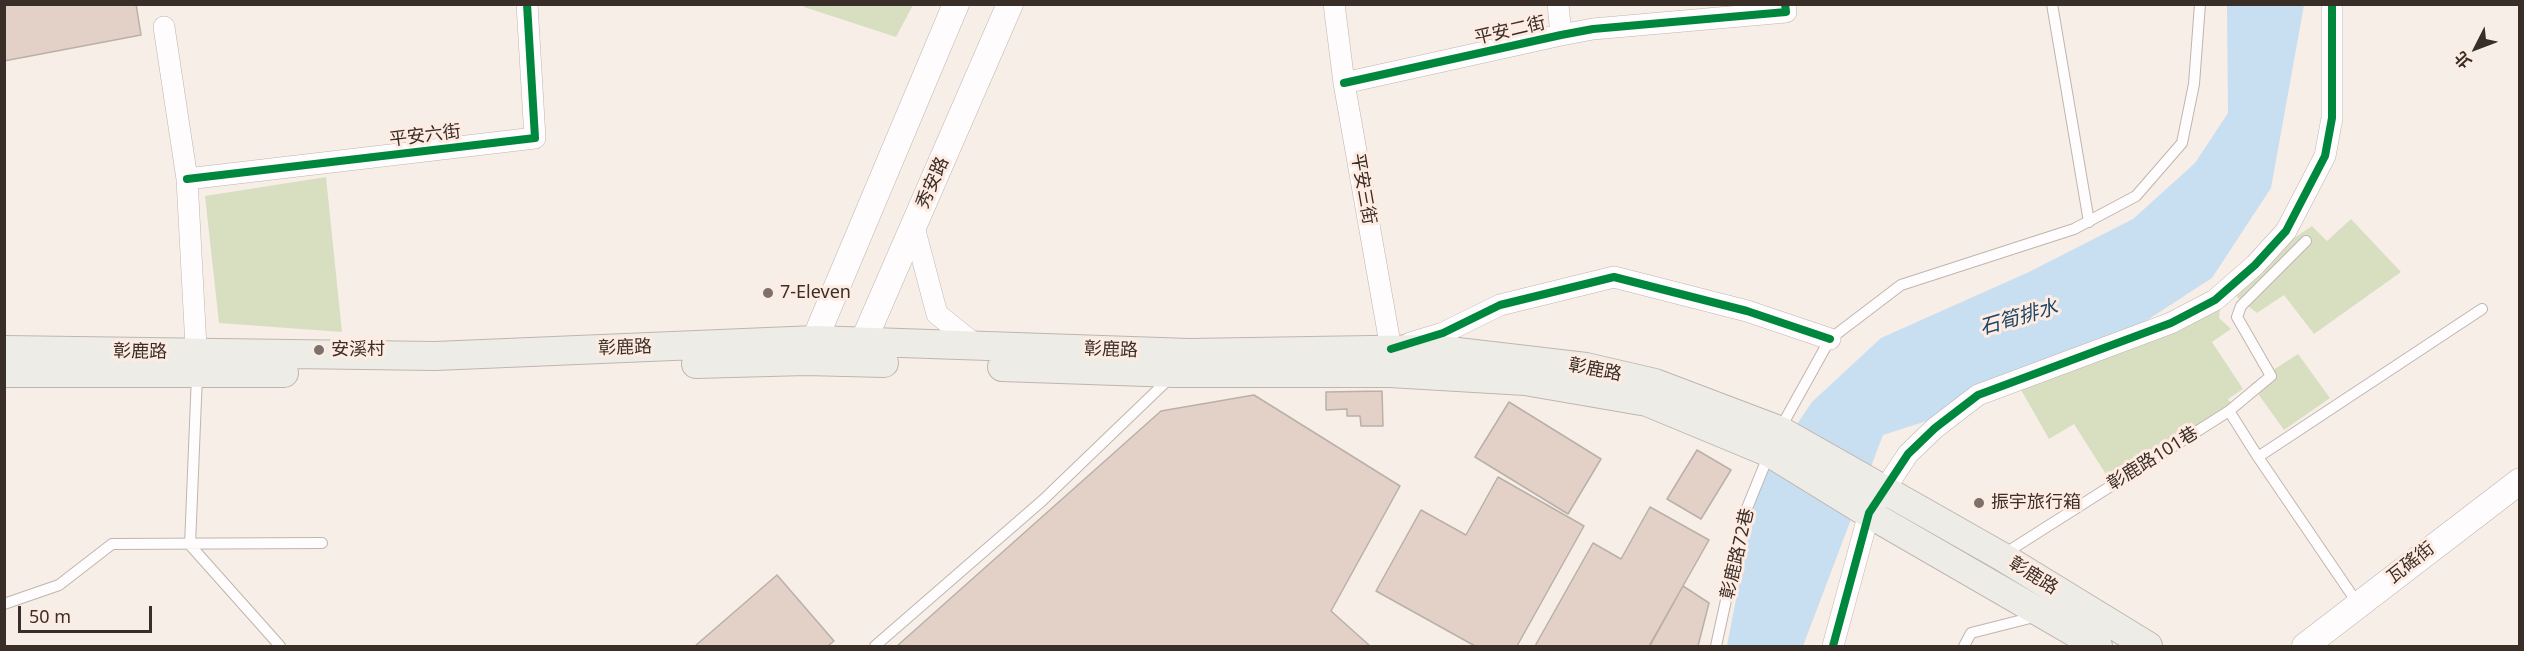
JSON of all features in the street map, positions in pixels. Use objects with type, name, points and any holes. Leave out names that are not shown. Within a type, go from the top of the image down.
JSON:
[{"type":"main road","name":"彰鹿路","points":[[859,352],[977,346],[1182,363]]},
{"type":"main road","name":"彰鹿路","points":[[4,350],[197,363],[436,373],[811,350],[1182,363],[1391,361],[1647,402],[1783,447],[1872,500],[2045,614],[2098,646]]},
{"type":"main road","name":"彰鹿路","points":[[4,373],[197,363]]},
{"type":"main road","name":"彰鹿路","points":[[1872,500],[2001,556],[2148,646]]},
{"type":"street","name":"平安六街","points":[[187,178],[535,138],[527,4]]},
{"type":"street","points":[[811,350],[956,4]]},
{"type":"street","name":"秀安路","points":[[859,352],[1010,4]]},
{"type":"street","name":"平安三街","points":[[1334,4],[1344,83],[1391,361]]},
{"type":"street","points":[[1558,4],[1561,35]]},
{"type":"street","name":"平安二街","points":[[1344,83],[1593,29],[1786,12],[1785,4]]},
{"type":"street","points":[[1833,646],[1872,500],[1908,454],[1935,428],[1978,395],[2171,323],[2215,300],[2286,231],[2325,156],[2332,118],[2332,4]]},
{"type":"street","points":[[164,27],[187,178],[197,363]]},
{"type":"street","points":[[914,227],[937,314],[977,346]]},
{"type":"street","points":[[1391,361],[1500,305],[1614,277],[1747,311],[1830,339]]},
{"type":"street","name":"瓦磘街","points":[[2305,646],[2520,481]]},
{"type":"lane","points":[[2052,4],[2088,222]]},
{"type":"lane","points":[[1830,339],[1901,285],[2074,229],[2136,196],[2182,143],[2194,84],[2200,4]]},
{"type":"lane","name":"彰鹿路101巷","points":[[2001,556],[2229,411],[2271,376],[2237,317],[2241,306],[2306,241]]},
{"type":"lane","points":[[2258,457],[2482,309]]},
{"type":"lane","name":"彰鹿路72巷","points":[[1716,646],[1745,513],[1783,447],[1830,339]]},
{"type":"lane","points":[[197,363],[190,545],[280,646]]},
{"type":"lane","points":[[875,646],[1043,500],[1182,363]]},
{"type":"lane","points":[[2229,411],[2358,604]]},
{"type":"lane","points":[[4,604],[59,585],[112,544],[322,543]]},
{"type":"lane","points":[[1964,646],[1971,633],[2045,614]]},
{"type":"green space","points":[[803,4],[913,5],[896,37],[804,7]]},
{"type":"green space","points":[[326,177],[342,332],[219,323],[205,196]]},
{"type":"green space","points":[[2351,219],[2401,272],[2314,334],[2284,295],[2257,313],[2230,291],[2263,259],[2312,226],[2327,241]]},
{"type":"green space","points":[[2222,294],[2219,318],[2231,329],[2212,342],[2243,389],[2228,399],[2232,405],[2107,476],[2074,424],[2049,439],[2016,381]]},
{"type":"green space","points":[[2298,354],[2330,398],[2284,430],[2251,384]]},
{"type":"water","name":"石筍排水","points":[[2227,5],[2304,5],[2271,188],[2212,278],[2107,346],[1939,417],[1883,435],[1803,646],[1727,646],[1759,480],[1812,402],[1881,338],[2029,272],[2133,219],[2195,163],[2228,113]]},
{"type":"building","points":[[4,4],[136,4],[141,35],[4,61]]},
{"type":"building","points":[[1382,391],[1383,426],[1361,426],[1360,416],[1347,416],[1347,409],[1326,410],[1326,392]]},
{"type":"building","points":[[1254,395],[1400,486],[1331,611],[1370,646],[897,646],[1161,411]]},
{"type":"building","points":[[1509,402],[1601,459],[1568,514],[1475,457]]},
{"type":"building","points":[[1697,450],[1731,470],[1701,519],[1667,499]]},
{"type":"building","points":[[1498,477],[1584,526],[1517,646],[1475,646],[1376,591],[1421,510],[1466,535]]},
{"type":"building","points":[[1650,507],[1709,540],[1649,646],[1535,646],[1593,543],[1621,559]]},
{"type":"building","points":[[777,575],[834,641],[828,646],[695,646]]},
{"type":"building","points":[[1683,586],[1709,603],[1698,646],[1650,646]]},
{"type":"cycle path","points":[[187,179],[535,138],[527,4]]},
{"type":"cycle path","points":[[1344,83],[1593,29],[1786,12],[1785,4]]},
{"type":"cycle path","points":[[1833,646],[1869,513],[1908,454],[1935,428],[1978,395],[2171,323],[2215,300],[2255,265],[2286,231],[2325,156],[2332,118],[2332,4]]},
{"type":"cycle path","points":[[1391,349],[1443,333],[1500,305],[1614,277],[1747,311],[1830,339]]},
{"type":"place","name":"7-Eleven","points":[[768,293]]},
{"type":"place","name":"安溪村","points":[[319,350]]},
{"type":"place","name":"振宇旅行箱","points":[[1979,503]]}]
